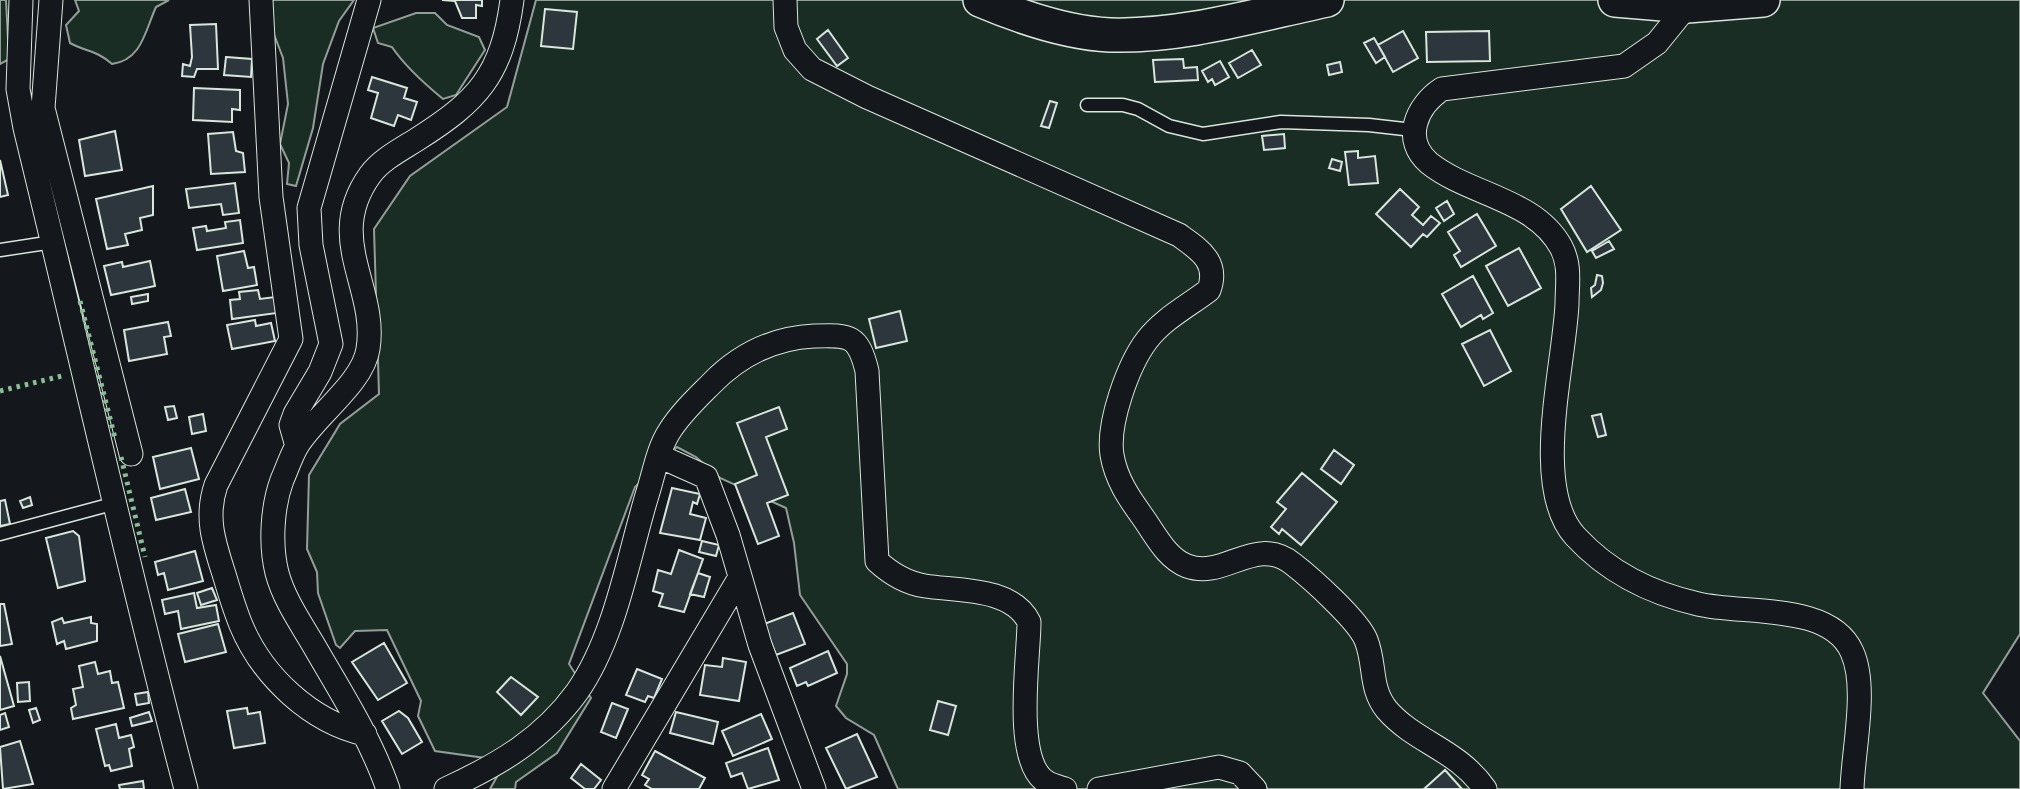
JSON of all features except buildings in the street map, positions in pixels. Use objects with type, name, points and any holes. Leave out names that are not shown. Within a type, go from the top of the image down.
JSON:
[{"type":"street","points":[[21,0],[19,89],[32,105],[131,454]]},
{"type":"street","points":[[51,0],[32,105],[53,242],[150,650],[186,789]]},
{"type":"street","points":[[261,0],[271,197],[291,339],[216,485],[211,501],[210,522],[241,626],[261,661],[300,703],[336,726],[365,734]]},
{"type":"street","points":[[297,446],[292,425],[295,414],[320,372],[331,344],[311,245],[309,208],[369,0]]},
{"type":"street","points":[[388,789],[365,734],[289,603],[277,574],[273,542],[275,514],[281,482],[297,446],[361,368],[368,352],[366,315],[350,222],[360,188],[373,170],[387,158],[473,100],[501,54],[512,0]]},
{"type":"street","points":[[785,0],[786,27],[795,50],[812,69],[879,103],[1180,235],[1203,252],[1212,267],[1209,290],[1170,318],[1147,340],[1132,367],[1116,410],[1112,454],[1124,491],[1172,559],[1187,566],[1212,568],[1261,553],[1276,553],[1291,563],[1325,592],[1366,639],[1374,691],[1388,711],[1421,737],[1456,756],[1485,789]]},
{"type":"street","points":[[980,0],[1054,26],[1107,35],[1162,34],[1327,0]]},
{"type":"street","points":[[1615,0],[1686,6],[1763,0]]},
{"type":"street","points":[[1686,6],[1657,43],[1624,66],[1600,72],[1454,86],[1434,94],[1417,116],[1413,130],[1415,147],[1428,162],[1446,174],[1524,212],[1555,237],[1566,257],[1566,318],[1551,476],[1562,516],[1572,533],[1614,572],[1642,586],[1698,604],[1816,619],[1838,634],[1853,653],[1859,678],[1852,789]]},
{"type":"street","points":[[446,789],[511,756],[526,745],[555,719],[578,690],[605,642],[668,433],[723,371],[747,353],[777,342],[804,337],[848,337],[856,342],[867,371],[877,561],[890,574],[923,586],[958,588],[999,598],[1024,611],[1029,622],[1026,710],[1029,756],[1044,780],[1065,789]]},
{"type":"street","points":[[659,456],[706,477],[728,534],[760,645],[814,789]]},
{"type":"street","points":[[614,789],[739,579]]},
{"type":"street","points":[[1099,789],[1219,767],[1240,773],[1255,789]]},
{"type":"lane","points":[[1087,105],[1138,108],[1169,126],[1203,134],[1280,122],[1369,125],[1413,130]]},
{"type":"lane","points":[[0,250],[53,242]]},
{"type":"lane","points":[[0,534],[116,503]]},
{"type":"green space","points":[[0,0],[6,0],[9,59],[0,64]]},
{"type":"green space","points":[[75,0],[169,0],[156,7],[136,51],[130,57],[112,64],[70,43],[66,25],[79,11]]},
{"type":"green space","points":[[270,0],[354,0],[339,21],[323,64],[313,128],[296,186],[287,184],[289,163],[280,144],[288,104],[283,58],[267,16]]},
{"type":"green space","points":[[536,0],[2020,0],[2020,634],[1983,693],[2020,741],[2020,789],[898,789],[874,735],[846,718],[836,706],[847,674],[847,664],[800,595],[794,543],[786,508],[720,478],[696,457],[677,447],[635,487],[569,664],[591,698],[557,753],[516,782],[515,789],[490,789],[498,775],[492,759],[435,751],[418,716],[421,701],[387,630],[355,631],[340,648],[336,645],[318,593],[317,572],[307,549],[309,475],[340,424],[379,394],[374,229],[410,176],[507,107]]},
{"type":"green space","points":[[416,13],[435,13],[447,25],[479,37],[485,50],[456,95],[443,99],[409,68],[392,47],[378,43],[373,28]]},
{"type":"hedge","points":[[80,301],[115,438]]},
{"type":"hedge","points":[[0,391],[62,376]]},
{"type":"hedge","points":[[121,457],[145,557]]}]
